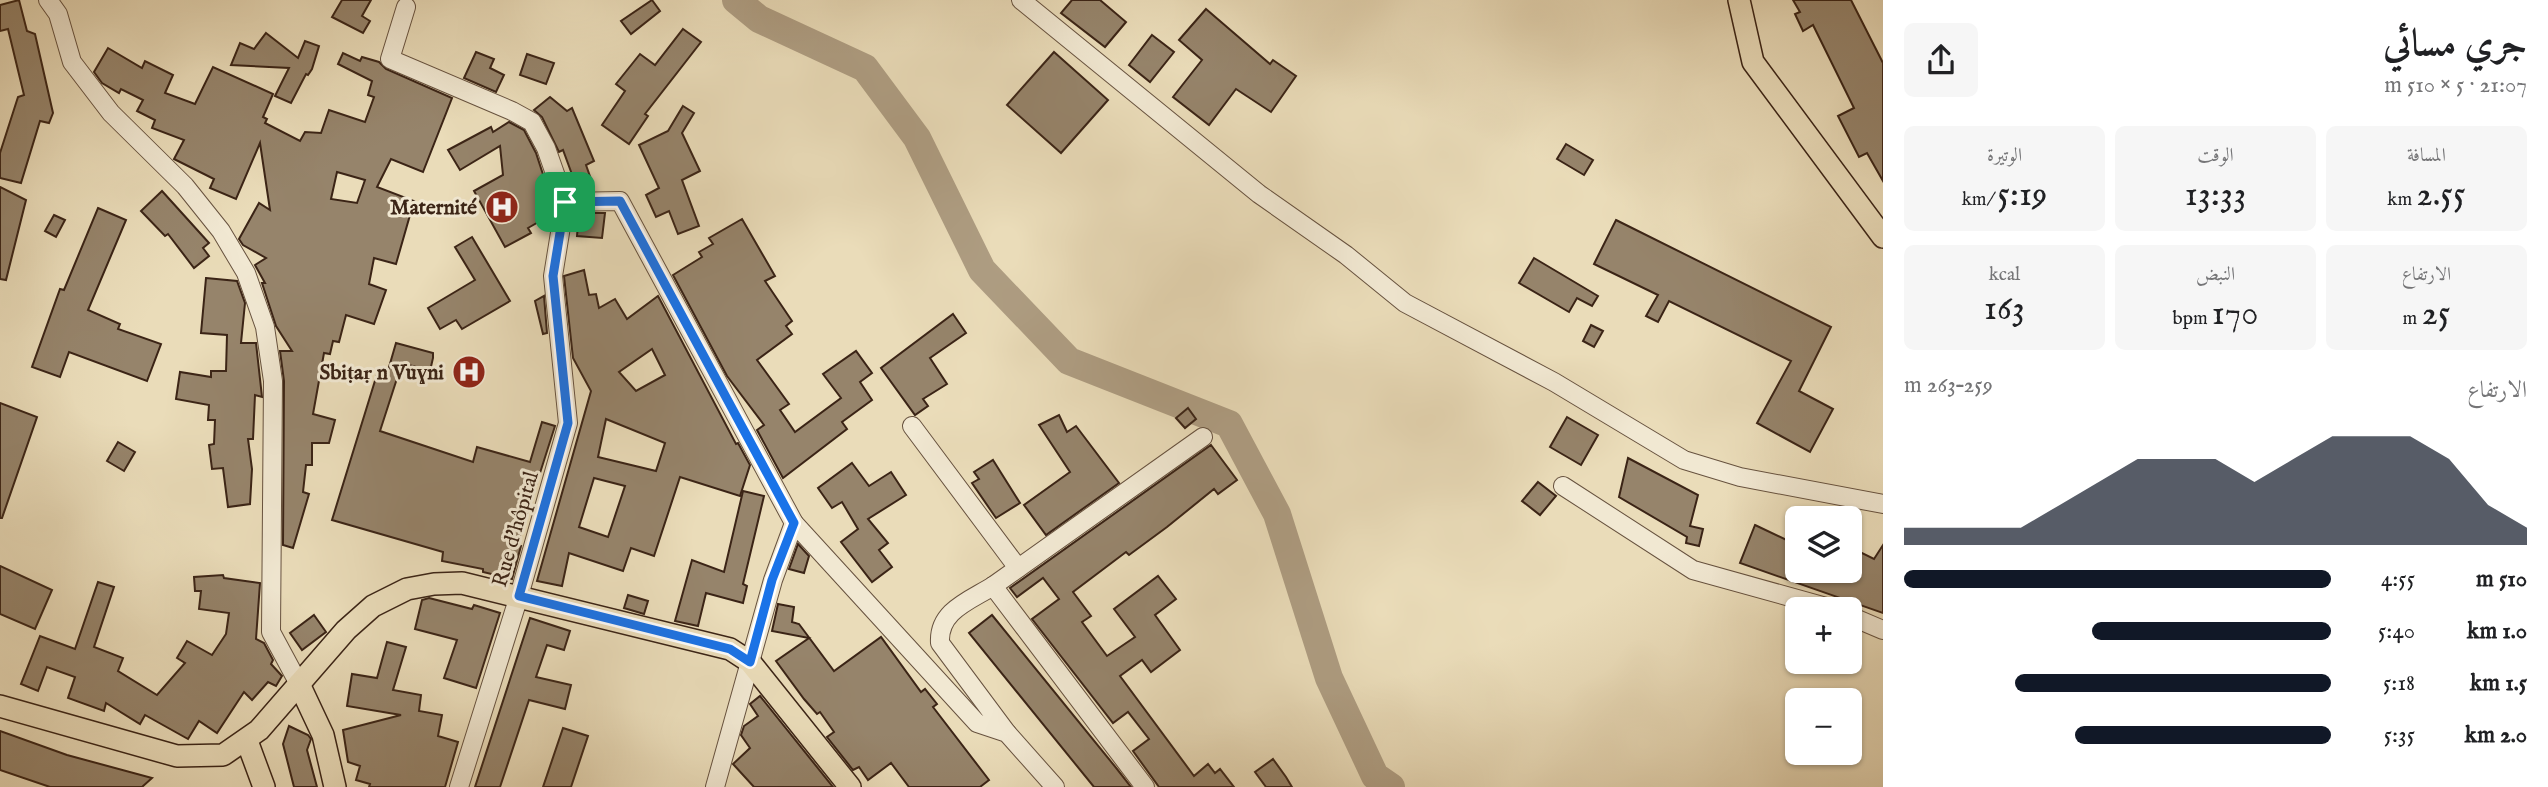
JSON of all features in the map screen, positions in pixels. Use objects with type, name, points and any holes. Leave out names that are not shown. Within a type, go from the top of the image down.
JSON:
[{"type":"main road","points":[[1736,1],[1752,62],[1883,237]]},
{"type":"main road","points":[[0,706],[177,756],[223,755],[247,741],[346,631],[373,606],[407,589],[462,583],[730,649],[750,662],[850,787]]},
{"type":"main road","points":[[299,684],[323,735],[335,787]]},
{"type":"main road","points":[[247,741],[264,787]]},
{"type":"street","points":[[48,0],[58,14],[72,62],[111,113],[185,186],[221,231],[246,273],[265,327],[273,381],[271,632],[299,684]]},
{"type":"street","points":[[1021,0],[1259,194],[1346,255],[1405,303],[1554,382],[1684,460],[1740,477],[1883,504]]},
{"type":"street","points":[[405,7],[390,59],[532,122],[546,148],[565,202],[620,201],[794,523],[977,723],[1007,733]]},
{"type":"street","name":"Rue d'hôpital","points":[[459,787],[519,596],[568,423],[553,276],[565,202]]},
{"type":"street","points":[[912,426],[1018,568]]},
{"type":"street","points":[[1055,787],[1007,733],[940,643],[942,622],[950,612],[993,586],[1203,437]]},
{"type":"street","points":[[1563,486],[1693,570],[1790,597]]},
{"type":"street","points":[[715,787],[772,580],[794,523]]},
{"type":"street","points":[[993,586],[1145,787]]},
{"type":"street","points":[[1862,621],[1883,630]]},
{"type":"building","points":[[19,0],[27,31],[35,34],[53,113],[49,123],[40,121],[21,183],[0,178],[0,153],[18,97],[24,95],[8,29],[0,31],[0,5]]},
{"type":"building","points":[[342,0],[371,0],[362,16],[370,21],[363,33],[332,17]]},
{"type":"building","points":[[652,0],[660,11],[631,34],[621,21]]},
{"type":"building","points":[[1072,0],[1100,0],[1126,22],[1105,47],[1061,13]]},
{"type":"building","points":[[1793,0],[1851,0],[1883,63],[1883,181],[1867,153],[1859,157],[1838,116],[1854,108],[1813,25],[1803,31],[1795,14],[1800,12]]},
{"type":"building","points":[[1206,9],[1270,64],[1273,60],[1296,76],[1271,112],[1236,89],[1209,125],[1173,97],[1202,60],[1179,40]]},
{"type":"building","points":[[683,29],[701,42],[645,114],[648,116],[629,144],[602,125],[625,91],[616,84],[640,54],[655,65]]},
{"type":"building","points":[[266,33],[298,58],[305,41],[319,46],[312,69],[306,74],[291,103],[275,96],[289,68],[231,65],[240,43],[254,49]]},
{"type":"building","points":[[1152,35],[1174,52],[1150,82],[1129,65]]},
{"type":"building","points":[[108,48],[142,68],[145,61],[173,75],[165,93],[195,104],[213,67],[273,94],[263,117],[267,119],[265,123],[300,141],[305,132],[321,133],[329,110],[365,122],[374,97],[368,95],[372,81],[338,64],[343,53],[360,61],[362,57],[379,62],[386,69],[452,98],[423,172],[391,159],[377,187],[414,201],[396,264],[374,258],[369,284],[386,290],[374,324],[346,315],[339,342],[333,341],[330,354],[324,353],[313,414],[335,420],[329,443],[312,443],[312,465],[306,465],[303,492],[309,494],[293,548],[283,545],[284,381],[280,351],[292,351],[276,326],[262,283],[265,283],[255,265],[266,258],[243,245],[239,239],[259,203],[270,210],[260,143],[236,199],[210,188],[214,179],[174,159],[184,140],[152,128],[155,120],[137,111],[143,100],[121,89],[119,93],[102,83],[94,72]],"holes":[[[337,172],[365,180],[357,203],[331,199]]]},
{"type":"building","points":[[476,52],[494,59],[490,68],[504,75],[496,92],[464,78]]},
{"type":"building","points":[[1054,52],[1108,100],[1061,153],[1007,105]]},
{"type":"building","points":[[527,54],[554,63],[546,84],[520,75]]},
{"type":"building","points":[[550,97],[567,111],[572,108],[594,161],[586,165],[592,182],[577,188],[563,150],[559,152],[542,117],[534,110]]},
{"type":"building","points":[[683,106],[694,113],[682,133],[700,171],[682,180],[699,226],[678,234],[669,211],[656,217],[646,195],[659,188],[639,145],[668,131]]},
{"type":"building","points":[[509,122],[524,130],[536,153],[551,199],[543,202],[553,203],[547,217],[528,228],[531,233],[505,247],[474,191],[503,175],[500,146],[460,170],[448,150],[491,127],[493,132]]},
{"type":"building","points":[[1566,144],[1593,160],[1584,175],[1557,159]]},
{"type":"building","points":[[0,187],[26,200],[6,280],[0,279]]},
{"type":"building","points":[[162,191],[209,243],[203,248],[209,256],[194,268],[168,234],[165,236],[141,211]]},
{"type":"building","points":[[98,208],[126,220],[88,310],[120,324],[118,329],[161,344],[147,381],[69,352],[60,377],[32,367],[60,289],[64,290]]},
{"type":"building","points":[[579,213],[605,213],[602,238],[577,236]]},
{"type":"building","points":[[54,215],[65,220],[56,237],[45,231]]},
{"type":"building","points":[[742,219],[775,276],[765,281],[792,321],[786,326],[792,334],[757,360],[789,404],[780,410],[795,432],[841,398],[823,374],[856,351],[872,373],[860,382],[872,400],[842,422],[847,429],[783,478],[757,430],[764,425],[727,376],[673,275],[702,257],[699,252],[713,244],[709,238]]},
{"type":"building","points":[[1616,220],[1831,327],[1799,391],[1833,409],[1810,452],[1757,423],[1791,361],[1669,301],[1658,322],[1646,316],[1658,295],[1594,264]]},
{"type":"building","points":[[472,237],[510,301],[462,329],[456,320],[440,329],[428,308],[475,280],[455,247]]},
{"type":"building","points":[[1534,258],[1598,296],[1592,306],[1577,298],[1569,312],[1519,283]]},
{"type":"building","points":[[584,270],[589,295],[596,294],[599,308],[615,299],[627,319],[658,296],[736,444],[738,443],[750,465],[740,496],[680,477],[654,556],[631,548],[623,571],[569,553],[562,586],[537,581],[591,391],[573,358],[564,276]],"holes":[[[652,349],[665,375],[636,391],[619,372]],[[606,419],[665,443],[656,471],[598,457]],[[594,478],[625,486],[608,537],[579,527]]]},
{"type":"building","points":[[206,278],[237,281],[245,303],[241,343],[256,343],[262,397],[255,395],[253,439],[248,439],[252,469],[250,504],[228,507],[223,468],[212,469],[209,445],[214,444],[215,420],[208,420],[209,405],[176,399],[180,372],[211,377],[211,371],[226,371],[227,335],[201,333]]},
{"type":"building","points":[[544,296],[547,333],[543,334],[535,301]]},
{"type":"building","points":[[953,314],[966,333],[930,358],[947,384],[923,399],[928,406],[915,415],[881,368]]},
{"type":"building","points":[[1591,325],[1603,331],[1594,347],[1583,341]]},
{"type":"building","points":[[396,343],[433,353],[433,358],[430,371],[402,363],[380,431],[473,462],[477,447],[530,462],[542,422],[555,426],[517,545],[521,546],[512,579],[483,572],[483,569],[442,561],[443,552],[332,520],[378,371],[387,374]]},
{"type":"building","points":[[0,403],[37,417],[2,518],[0,518]]},
{"type":"building","points":[[1188,408],[1196,419],[1185,428],[1176,418]]},
{"type":"building","points":[[1059,415],[1067,432],[1076,426],[1119,483],[1046,535],[1024,505],[1070,472],[1039,425]]},
{"type":"building","points":[[1567,417],[1598,435],[1581,465],[1550,447]]},
{"type":"building","points":[[118,442],[135,452],[124,471],[107,461]]},
{"type":"building","points":[[1211,445],[1237,480],[1218,494],[1214,489],[1129,555],[1126,552],[1073,592],[1091,616],[1082,622],[1107,656],[1135,637],[1114,609],[1158,576],[1176,599],[1155,615],[1180,650],[1151,672],[1142,660],[1120,676],[1194,776],[1208,764],[1215,773],[1220,769],[1234,787],[1159,787],[1133,751],[1149,739],[1128,712],[1113,723],[1032,619],[1059,599],[1043,578],[1017,597],[1010,588]]},
{"type":"building","points":[[1628,458],[1698,495],[1690,526],[1703,529],[1699,546],[1686,543],[1687,537],[1619,497]]},
{"type":"building","points":[[993,460],[1020,503],[996,518],[972,483],[979,479],[974,472]]},
{"type":"building","points":[[852,463],[869,486],[891,472],[906,495],[868,519],[888,543],[879,550],[892,567],[872,582],[841,542],[858,529],[842,502],[832,508],[818,488]]},
{"type":"building","points":[[1538,482],[1556,496],[1540,515],[1522,501]]},
{"type":"building","points":[[743,491],[764,496],[743,584],[747,586],[743,603],[706,593],[698,626],[675,621],[692,560],[724,572]]},
{"type":"building","points":[[1755,525],[1785,539],[1785,579],[1740,563]]},
{"type":"building","points":[[798,544],[809,556],[804,573],[789,569]]},
{"type":"building","points":[[1883,545],[1883,613],[1862,606],[1862,597],[1837,597],[1797,583],[1862,583],[1862,553],[1874,559]]},
{"type":"building","points":[[0,566],[52,590],[35,629],[0,614]]},
{"type":"building","points":[[223,575],[224,578],[260,583],[256,639],[264,643],[273,660],[271,664],[282,676],[276,686],[268,682],[252,700],[244,692],[217,733],[199,721],[188,739],[145,715],[140,724],[106,703],[104,711],[68,698],[75,677],[47,667],[38,691],[21,684],[40,636],[75,649],[98,582],[114,587],[94,647],[123,658],[118,671],[157,695],[185,663],[177,658],[187,641],[212,655],[226,634],[229,613],[199,609],[201,591],[195,591],[194,577]]},
{"type":"building","points":[[628,595],[648,601],[644,614],[624,608]]},
{"type":"building","points":[[429,598],[472,609],[474,605],[500,613],[476,688],[444,678],[457,640],[415,629],[422,600]]},
{"type":"building","points":[[778,604],[794,607],[792,622],[799,624],[834,671],[881,637],[921,692],[925,689],[937,704],[933,707],[989,780],[980,787],[909,787],[891,763],[868,780],[859,767],[853,770],[827,737],[834,732],[820,712],[817,714],[804,699],[776,661],[809,638],[772,631]]},
{"type":"building","points":[[314,615],[326,632],[302,650],[290,633]]},
{"type":"building","points":[[992,615],[1131,787],[1094,787],[969,633]]},
{"type":"building","points":[[530,618],[570,631],[564,650],[547,645],[536,677],[571,685],[565,709],[529,700],[500,787],[475,787]]},
{"type":"building","points":[[387,642],[406,647],[393,690],[421,695],[419,711],[442,715],[438,736],[458,742],[445,787],[369,787],[370,784],[356,780],[360,766],[348,762],[343,730],[401,715],[347,706],[352,674],[377,678]]},
{"type":"building","points":[[760,696],[833,787],[754,787],[733,764],[750,748],[741,735],[744,726],[758,716],[750,704]]},
{"type":"building","points":[[289,726],[311,739],[307,750],[317,787],[294,787],[283,744]]},
{"type":"building","points":[[563,728],[588,736],[571,787],[543,787]]},
{"type":"building","points":[[0,731],[67,755],[152,778],[142,787],[50,787],[0,770]]},
{"type":"building","points":[[1273,759],[1292,787],[1266,787],[1255,772]]},
{"type":"waterway","points":[[736,0],[759,19],[865,68],[917,138],[982,270],[1069,361],[1229,424],[1277,514],[1329,678],[1375,776],[1391,787]]},
{"type":"place","name":"Maternité","points":[[502,207]]},
{"type":"place","name":"Sbiṭaṛ n Vuɣni","points":[[469,372]]},
{"type":"route","points":[[620,201],[794,523],[772,580],[750,662],[730,649],[519,596],[568,423],[553,276],[565,202],[620,201]]}]
